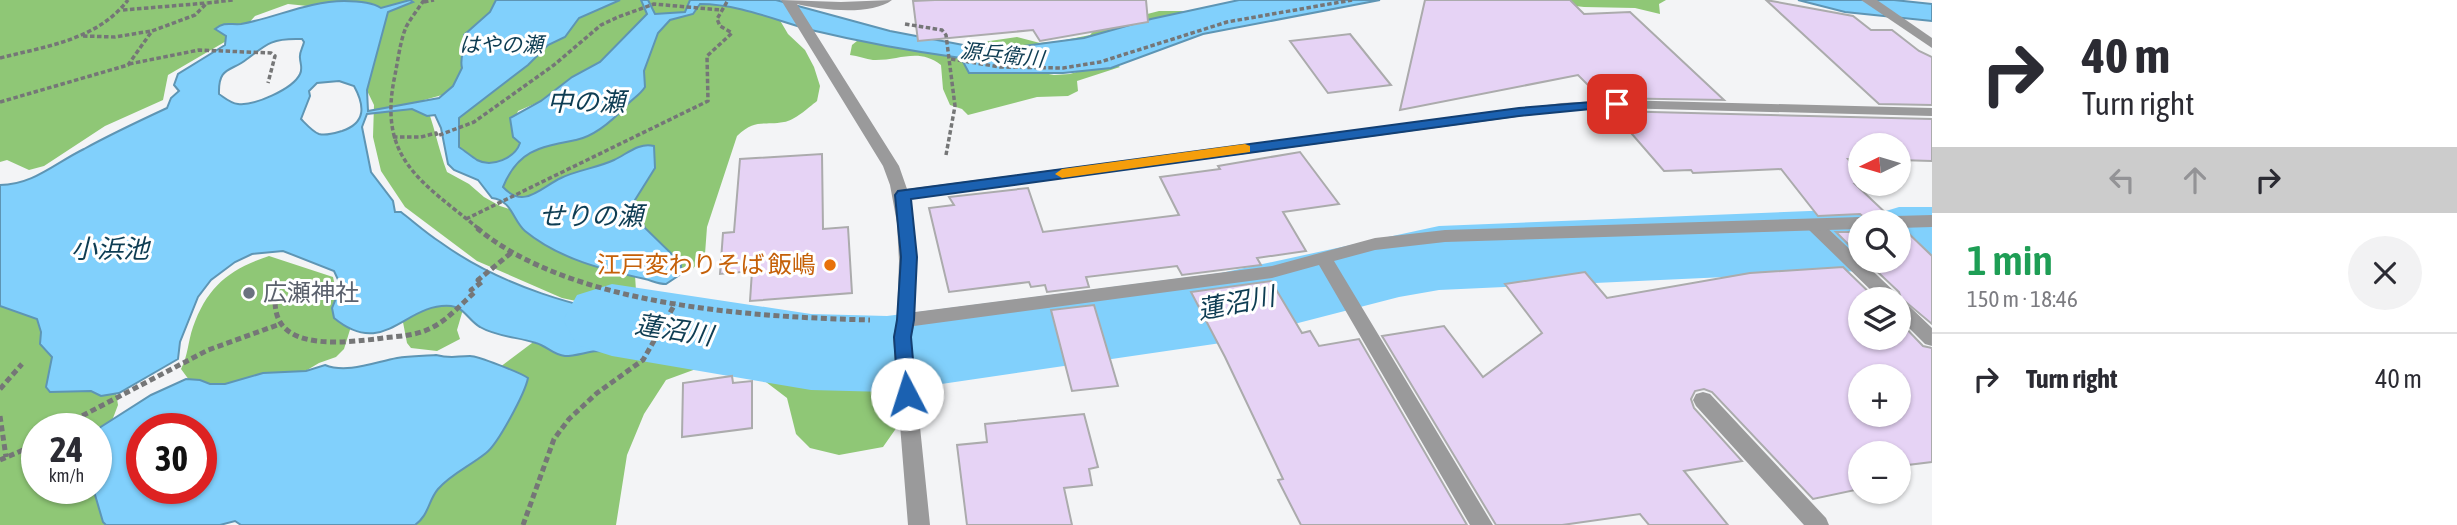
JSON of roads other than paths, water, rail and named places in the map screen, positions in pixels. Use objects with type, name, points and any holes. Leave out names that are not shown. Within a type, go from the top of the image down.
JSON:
[{"type":"street","points":[[788,0],[891,166],[903,195],[909,257],[904,368],[919,525]]},
{"type":"street","points":[[798,0],[823,8],[841,8],[885,0]]},
{"type":"street","points":[[1868,0],[1932,44]]},
{"type":"street","points":[[903,195],[1562,107],[1617,104],[1932,112]]},
{"type":"street","points":[[1911,222],[1932,221]]},
{"type":"street","points":[[904,328],[1327,263],[1375,244],[1445,236],[1819,229],[1848,225]]},
{"type":"street","points":[[1819,229],[1878,287]]},
{"type":"street","points":[[1327,263],[1482,525]]},
{"type":"street","points":[[1911,319],[1932,339]]},
{"type":"street","points":[[1703,400],[1818,525]]},
{"type":"water","name":"小浜池","points":[[410,0],[413,2],[388,12],[367,90],[368,111],[439,98],[453,86],[462,68],[464,35],[490,12],[496,0],[620,0],[579,18],[565,37],[548,45],[528,65],[459,118],[459,147],[477,160],[489,163],[508,157],[520,143],[513,137],[510,118],[600,62],[647,14],[641,0],[648,0],[655,14],[685,12],[690,0],[776,0],[890,31],[979,48],[1009,48],[1084,38],[1151,19],[1239,0],[1380,0],[1203,34],[1111,68],[1063,73],[969,73],[961,58],[848,38],[742,10],[700,4],[693,14],[670,20],[658,33],[644,71],[645,87],[615,117],[583,138],[532,152],[516,165],[503,187],[511,194],[525,197],[567,175],[607,163],[638,147],[654,146],[655,168],[635,200],[645,228],[681,263],[681,274],[666,284],[582,262],[538,241],[521,227],[504,203],[492,198],[478,180],[454,170],[448,164],[441,128],[435,115],[427,116],[412,109],[367,114],[362,127],[371,172],[393,201],[395,212],[401,212],[464,258],[515,283],[569,302],[652,320],[654,322],[643,340],[629,353],[597,351],[561,355],[536,343],[487,330],[451,306],[420,312],[381,332],[367,333],[352,329],[334,318],[332,308],[341,286],[334,271],[283,251],[252,254],[235,262],[211,280],[198,297],[180,342],[178,359],[119,393],[101,396],[91,391],[50,392],[46,387],[52,357],[40,344],[41,332],[37,319],[0,306],[0,185],[33,177],[104,138],[167,108],[171,98],[179,91],[174,85],[178,74],[225,45],[226,36],[215,29],[222,25],[241,24],[331,2],[363,2],[381,8]],"holes":[[[302,39],[304,42],[300,56],[301,70],[296,80],[272,95],[245,104],[232,103],[219,94],[223,74],[269,44],[280,40]],[[339,81],[354,86],[360,100],[359,119],[350,128],[319,134],[301,119],[310,96],[309,91],[317,83]]]},
{"type":"water","points":[[1798,0],[1894,0],[1932,4],[1932,21],[1845,12]]},
{"type":"water","points":[[470,356],[528,378],[510,418],[491,448],[443,484],[415,525],[241,525],[235,521],[220,525],[106,525],[103,522],[98,504],[112,504],[112,420],[151,395],[186,379],[225,384],[263,373],[306,371],[325,365],[352,368],[397,358]]},
{"type":"waterway","name":"蓮沼川","points":[[1911,238],[1932,238]]},
{"type":"waterway","name":"蓮沼川","points":[[612,320],[811,352],[887,354],[1221,308],[1399,265],[1439,258],[1848,241]]},
{"type":"place","name":"江戸変わりそば 飯嶋","points":[[830,265]]},
{"type":"place","name":"広瀬神社","points":[[249,293]]},
{"type":"water label","name":"はやの瀬","points":[[501,45]]},
{"type":"water label","name":"源兵衛川","points":[[1002,55]]},
{"type":"water label","name":"中の瀬","points":[[586,102]]},
{"type":"water label","name":"せりの瀬","points":[[591,216]]}]
